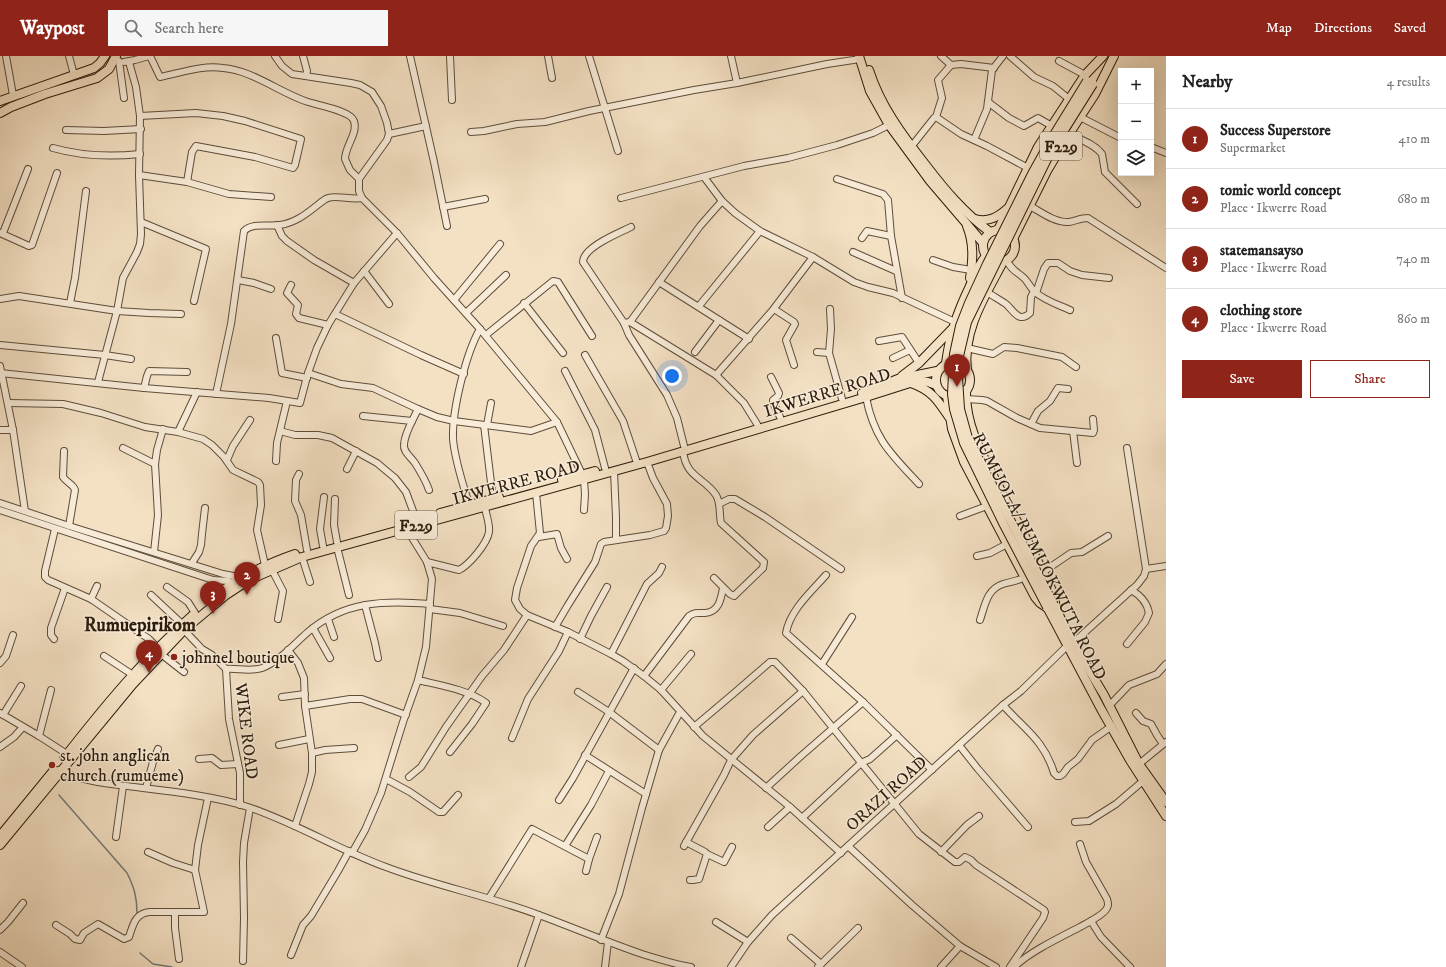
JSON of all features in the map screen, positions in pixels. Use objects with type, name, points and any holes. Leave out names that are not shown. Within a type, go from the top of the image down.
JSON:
[{"type":"main road","points":[[0,101],[94,68],[100,63],[104,56]]},
{"type":"main road","points":[[861,57],[870,90],[930,181],[968,219],[994,231],[1006,232],[1013,239],[1015,249],[1012,255],[1005,261],[987,292],[972,326],[966,360],[970,380],[966,390],[966,399],[968,418],[975,438],[1054,595],[1051,608],[1040,603],[986,506],[964,462],[952,429],[947,396]]},
{"type":"main road","points":[[1088,80],[1103,57]]},
{"type":"main road","points":[[0,113],[11,107],[45,94],[97,78],[109,69],[117,59]]},
{"type":"main road","points":[[1088,80],[1112,60]]},
{"type":"main road","name":"F229","points":[[1013,239],[1047,171],[1095,94],[1112,60]]},
{"type":"main road","name":"F229","points":[[994,231],[1010,207],[1038,147],[1069,99],[1088,80]]},
{"type":"main road","name":"RUMUOLA/ RUMUOKWUTA ROAD","points":[[1088,80],[1051,150],[967,322],[959,356],[958,378],[960,410],[968,438],[1051,608],[1112,726],[1143,781],[1166,816]]},
{"type":"main road","points":[[891,124],[944,187],[968,219],[983,243]]},
{"type":"main road","points":[[968,219],[979,221],[991,219],[1000,215],[1010,207]]},
{"type":"main road","points":[[968,219],[973,260],[968,290]]},
{"type":"main road","points":[[994,231],[985,237],[983,250],[986,256],[994,262],[1005,261]]},
{"type":"main road","points":[[967,370],[957,363],[946,364],[949,343],[953,326],[968,290],[978,267],[986,256]]},
{"type":"main road","points":[[898,379],[920,363],[953,326]]},
{"type":"main road","name":"F229","points":[[938,371],[946,364]]},
{"type":"main road","points":[[938,371],[935,377],[936,385],[939,391],[947,396],[953,397],[959,396],[966,390]]},
{"type":"main road","name":"IKWERRE ROAD","points":[[245,579],[265,566],[416,519],[647,462],[758,424],[866,392],[898,379],[938,371]]},
{"type":"main road","name":"IKWERRE ROAD","points":[[583,477],[605,468],[683,449],[866,398],[910,382],[923,381],[936,385]]},
{"type":"main road","points":[[910,382],[931,393],[951,420]]},
{"type":"main road","name":"IKWERRE ROAD","points":[[183,627],[222,595],[232,584],[272,570],[305,553],[323,546],[406,528],[536,493],[552,486]]},
{"type":"main road","name":"IKWERRE ROAD","points":[[0,836],[160,651],[196,613],[222,595]]},
{"type":"main road","name":"RUMUOLA/ RUMUOKWUTA ROAD","points":[[1070,644],[1109,706],[1139,764],[1166,802]]},
{"type":"main road","name":"IKWERRE ROAD","points":[[69,756],[106,705],[133,675],[160,651]]},
{"type":"main road","name":"IKWERRE ROAD","points":[[0,845],[58,769]]},
{"type":"street","points":[[6,56],[14,95]]},
{"type":"street","points":[[69,56],[74,75]]},
{"type":"street","points":[[124,98],[117,59],[129,62],[150,56],[160,77],[200,68],[221,67],[233,69],[300,99],[347,114],[353,119],[355,122],[354,134],[345,159],[350,170],[359,179]]},
{"type":"street","points":[[275,56],[287,71],[292,74],[360,85],[367,88],[376,96],[381,106],[390,134],[359,179],[359,191],[362,198],[397,233],[486,335],[557,422],[583,477],[585,494],[584,510]]},
{"type":"street","points":[[303,56],[307,71],[306,76]]},
{"type":"street","points":[[410,56],[447,226]]},
{"type":"street","points":[[450,56],[452,100]]},
{"type":"street","points":[[548,56],[552,78]]},
{"type":"street","points":[[589,56],[618,151]]},
{"type":"street","points":[[731,56],[737,83]]},
{"type":"street","points":[[941,56],[950,65]]},
{"type":"street","points":[[960,56],[961,64]]},
{"type":"street","points":[[974,140],[984,119],[991,77],[994,68],[1003,56]]},
{"type":"street","points":[[1010,56],[1034,77],[1053,86],[1069,99]]},
{"type":"street","points":[[471,132],[484,131],[517,124],[545,122],[589,111],[737,83],[861,57]]},
{"type":"street","points":[[1058,61],[1088,80]]},
{"type":"street","points":[[98,382],[117,310],[123,278],[140,244],[141,222],[139,175],[141,129],[136,87],[129,62]]},
{"type":"street","points":[[911,147],[936,117],[942,98],[938,80],[950,65],[961,64],[994,68]]},
{"type":"street","points":[[988,102],[1009,118],[1024,126],[1038,118],[1052,126]]},
{"type":"street","points":[[140,116],[196,113],[223,116],[245,121],[301,139],[293,168],[255,157],[196,146],[192,152],[187,182]]},
{"type":"street","points":[[936,117],[961,134],[1028,168]]},
{"type":"street","points":[[1080,117],[1118,136]]},
{"type":"street","points":[[621,198],[744,166],[788,158],[837,145],[873,133],[891,124]]},
{"type":"street","points":[[390,134],[426,126]]},
{"type":"street","points":[[66,130],[104,131],[141,129]]},
{"type":"street","points":[[1069,134],[1100,151],[1102,154],[1105,172],[1137,204]]},
{"type":"street","points":[[53,148],[71,152],[105,156],[140,154]]},
{"type":"street","points":[[1154,148],[1166,152]]},
{"type":"street","points":[[28,169],[2,233],[29,246],[32,245],[57,173]]},
{"type":"street","points":[[139,175],[187,182],[229,194],[272,197]]},
{"type":"street","points":[[704,177],[722,201],[735,213],[760,231],[813,257],[854,282],[885,291],[902,298],[953,326]]},
{"type":"street","points":[[837,179],[886,196],[888,200],[896,271],[902,298]]},
{"type":"street","points":[[70,303],[75,278],[86,191]]},
{"type":"street","points":[[216,394],[228,339],[238,280],[241,246],[246,228],[268,224],[277,226],[287,224],[296,220],[329,197],[355,199],[362,198]]},
{"type":"street","points":[[444,207],[485,199]]},
{"type":"street","points":[[714,578],[732,596],[736,595],[763,568],[764,562],[721,523],[719,504],[716,494],[688,468],[684,459],[677,418],[667,395],[629,335],[627,322],[659,282],[700,226],[722,201]]},
{"type":"street","points":[[1030,206],[1058,221],[1070,222],[1082,218],[1088,218],[1166,268]]},
{"type":"street","points":[[141,222],[206,249],[194,301]]},
{"type":"street","points":[[277,226],[282,236],[287,241],[314,260],[354,283]]},
{"type":"street","points":[[631,228],[604,241],[588,252],[582,260],[586,268],[627,322],[716,375],[744,403],[758,424]]},
{"type":"street","points":[[699,306],[760,231]]},
{"type":"street","points":[[862,238],[867,231],[891,236]]},
{"type":"street","points":[[26,510],[8,403],[0,370],[144,388],[287,400],[300,403],[307,376],[317,348],[328,325],[354,283],[397,233]]},
{"type":"street","points":[[454,300],[500,244]]},
{"type":"street","points":[[853,252],[896,271]]},
{"type":"street","points":[[716,375],[774,309],[813,257]]},
{"type":"street","points":[[933,260],[953,267],[971,270]]},
{"type":"street","points":[[1005,261],[1012,269],[1025,279],[1035,292],[1070,310]]},
{"type":"street","points":[[987,292],[1006,304],[1015,314],[1023,317],[1030,313],[1031,297],[1039,284],[1044,268],[1048,264],[1058,263],[1070,271],[1082,275],[1109,278]]},
{"type":"street","points":[[364,270],[389,304]]},
{"type":"street","points":[[466,313],[506,275]]},
{"type":"street","points":[[1025,279],[1039,284]]},
{"type":"street","points":[[238,280],[254,283],[271,289]]},
{"type":"street","points":[[486,335],[552,281],[556,281],[592,336]]},
{"type":"street","points":[[659,282],[749,339]]},
{"type":"street","points":[[291,284],[287,293],[298,305],[296,314],[299,318],[328,325]]},
{"type":"street","points":[[0,299],[19,296],[117,310],[181,314]]},
{"type":"street","points":[[524,303],[563,353]]},
{"type":"street","points":[[774,309],[795,324],[786,340],[794,365]]},
{"type":"street","points":[[830,309],[831,329],[829,353],[842,399]]},
{"type":"street","points":[[335,314],[464,374]]},
{"type":"street","points":[[695,352],[719,320]]},
{"type":"street","points":[[469,505],[459,471],[453,439],[454,421],[464,374],[474,340],[480,329]]},
{"type":"street","points":[[879,341],[900,336],[920,363]]},
{"type":"street","points":[[276,338],[282,373],[373,388],[418,409],[454,421],[531,431],[557,422]]},
{"type":"street","points":[[0,345],[132,359]]},
{"type":"street","points":[[967,348],[993,354],[1004,346],[1017,348],[1062,357],[1076,367]]},
{"type":"street","points":[[892,358],[910,350]]},
{"type":"street","points":[[817,352],[829,353]]},
{"type":"street","points":[[585,354],[623,421],[636,460]]},
{"type":"street","points":[[144,388],[149,371],[187,372]]},
{"type":"street","points":[[565,371],[595,430],[605,468]]},
{"type":"street","points":[[771,377],[779,393],[773,402],[780,417]]},
{"type":"street","points":[[1031,424],[1038,411],[1048,404],[1058,388],[1068,389]]},
{"type":"street","points":[[178,432],[196,392]]},
{"type":"street","points":[[866,398],[870,414],[884,445],[919,484]]},
{"type":"street","points":[[966,399],[987,401],[1017,418],[1040,428],[1073,432],[1093,432],[1093,419]]},
{"type":"street","points":[[276,461],[275,455],[287,400]]},
{"type":"street","points":[[8,403],[62,404],[101,412],[145,427],[178,432],[203,439],[212,445],[227,460],[233,470],[258,482],[260,485],[261,505],[257,530],[265,566]]},
{"type":"street","points":[[491,403],[486,425],[493,499]]},
{"type":"street","points":[[418,409],[406,436],[404,447],[405,452],[414,462],[429,490]]},
{"type":"street","points":[[364,416],[412,421]]},
{"type":"street","points":[[227,460],[233,446],[250,420]]},
{"type":"street","points":[[0,430],[13,430]]},
{"type":"street","points":[[154,552],[158,515],[155,464],[157,450],[163,430]]},
{"type":"street","points":[[280,431],[295,435],[324,436],[332,438],[377,463],[401,485],[408,496],[416,519]]},
{"type":"street","points":[[1073,432],[1077,463]]},
{"type":"street","points":[[123,448],[155,464]]},
{"type":"street","points":[[1127,448],[1146,570],[1166,566]]},
{"type":"street","points":[[64,451],[65,480],[72,485],[75,490],[69,526]]},
{"type":"street","points":[[347,469],[356,451]]},
{"type":"street","points":[[555,627],[595,562],[601,544],[604,542],[650,535],[664,531],[666,528],[668,516],[666,504],[647,462]]},
{"type":"street","points":[[614,471],[616,540]]},
{"type":"street","points":[[298,474],[296,480],[295,501],[301,515],[310,582]]},
{"type":"street","points":[[536,493],[541,528],[539,537],[531,546],[515,594],[516,604],[527,615],[568,632],[611,654],[634,668],[662,690],[680,712],[703,736],[790,807],[841,852]]},
{"type":"street","points":[[323,546],[320,529],[324,497]]},
{"type":"street","points":[[335,499],[334,525],[349,595]]},
{"type":"street","points":[[719,504],[729,499],[735,499],[765,517],[841,569]]},
{"type":"street","points":[[0,503],[26,510],[69,526],[223,574],[245,579]]},
{"type":"street","points":[[960,516],[986,506]]},
{"type":"street","points":[[426,562],[459,570],[467,565],[481,547],[488,533],[485,507]]},
{"type":"street","points":[[192,564],[202,545],[205,508]]},
{"type":"street","points":[[0,510],[213,580],[232,584]]},
{"type":"street","points":[[291,955],[303,925],[311,916],[374,812],[418,680],[426,647],[432,579],[426,562],[406,528]]},
{"type":"street","points":[[55,529],[45,571],[45,577],[48,580],[91,599],[149,639],[184,672]]},
{"type":"street","points":[[539,537],[556,534],[561,548],[567,558]]},
{"type":"street","points":[[1043,572],[1071,553],[1082,552],[1108,536]]},
{"type":"street","points":[[977,556],[990,553],[1007,544]]},
{"type":"street","points":[[611,654],[647,584],[659,573],[662,568]]},
{"type":"street","points":[[272,570],[283,591],[278,619]]},
{"type":"street","name":"ORAZI ROAD","points":[[731,967],[748,942],[772,915],[1131,590],[1146,570]]},
{"type":"street","points":[[223,574],[232,584]]},
{"type":"street","points":[[826,575],[795,612],[786,633],[863,702],[932,770]]},
{"type":"street","points":[[980,620],[986,599],[993,589],[1002,584],[1017,582],[1025,577]]},
{"type":"street","points":[[213,580],[218,586],[222,595]]},
{"type":"street","points":[[91,599],[98,586]]},
{"type":"street","points":[[168,587],[188,602],[196,613]]},
{"type":"street","points":[[580,639],[607,587]]},
{"type":"street","points":[[54,639],[51,634],[51,628],[66,588]]},
{"type":"street","points":[[644,676],[689,616],[694,613],[709,612],[719,605],[723,588]]},
{"type":"street","points":[[1127,644],[1145,622],[1149,613],[1146,603],[1141,596],[1131,590]]},
{"type":"street","name":"WIKE ROAD","points":[[151,595],[183,627],[202,649],[226,669],[229,719],[240,774],[240,805]]},
{"type":"street","points":[[226,669],[255,669],[264,667],[280,657],[313,628],[354,607],[366,605],[396,602],[430,606],[460,613],[502,626]]},
{"type":"street","points":[[366,605],[378,658]]},
{"type":"street","points":[[409,777],[421,767],[469,694],[504,650],[527,615]]},
{"type":"street","points":[[822,664],[852,617]]},
{"type":"street","points":[[328,619],[334,637]]},
{"type":"street","points":[[313,628],[330,658]]},
{"type":"street","points":[[512,738],[522,710],[552,662],[568,632]]},
{"type":"street","points":[[0,663],[6,656],[13,635]]},
{"type":"street","points":[[288,650],[302,671],[304,678],[304,706],[312,753],[312,772],[295,826]]},
{"type":"street","points":[[662,690],[690,654]]},
{"type":"street","points":[[104,656],[133,675]]},
{"type":"street","points":[[694,727],[770,662],[772,661],[778,664],[803,691],[919,834],[955,862],[959,862],[966,857],[968,858],[976,865],[1044,910],[1045,915],[1010,967]]},
{"type":"street","points":[[1109,706],[1130,685],[1164,670],[1166,664]]},
{"type":"street","points":[[559,800],[634,668]]},
{"type":"street","points":[[418,680],[469,694],[486,703],[450,752]]},
{"type":"street","points":[[21,686],[2,714],[69,756]]},
{"type":"street","points":[[39,736],[51,690]]},
{"type":"street","points":[[732,847],[724,862],[685,844],[731,760],[753,735],[803,691]]},
{"type":"street","points":[[578,692],[609,712],[659,750]]},
{"type":"street","points":[[282,697],[305,694]]},
{"type":"street","points":[[304,706],[350,699],[362,699],[406,715]]},
{"type":"street","points":[[766,788],[863,702]]},
{"type":"street","points":[[1003,705],[1035,737],[1046,751],[1054,773],[1057,776],[1063,774],[1068,767],[1078,759],[1092,740],[1112,726]]},
{"type":"street","points":[[601,940],[619,894],[659,750],[680,712]]},
{"type":"street","points":[[1136,713],[1143,721],[1151,724],[1157,735],[1165,743],[1139,764]]},
{"type":"street","points":[[0,747],[14,737],[23,726]]},
{"type":"street","points":[[802,818],[861,763],[870,759],[897,735]]},
{"type":"street","points":[[279,744],[309,739]]},
{"type":"street","points":[[959,745],[1028,827]]},
{"type":"street","points":[[312,753],[325,750],[354,748]]},
{"type":"street","points":[[146,788],[152,762],[158,750]]},
{"type":"street","points":[[585,755],[646,794]]},
{"type":"street","points":[[199,759],[212,758],[221,765],[238,764]]},
{"type":"street","points":[[58,769],[91,782],[146,788],[208,798],[250,808],[295,826],[350,852],[418,878],[489,898],[539,915],[601,940],[661,960],[691,967]]},
{"type":"street","points":[[565,846],[591,805],[609,771]]},
{"type":"street","points":[[386,779],[410,792],[439,812],[443,812],[458,795]]},
{"type":"street","points":[[1075,822],[1088,820],[1116,804],[1143,781]]},
{"type":"street","points":[[116,837],[123,786]]},
{"type":"street","points":[[56,925],[75,939],[80,940],[84,933],[98,924],[124,939],[127,939],[136,917],[142,913],[204,912],[195,870],[198,845],[208,798]]},
{"type":"street","points":[[768,827],[790,807]]},
{"type":"street","points":[[243,961],[243,862],[244,843],[250,808]]},
{"type":"street","points":[[941,852],[967,825],[979,816]]},
{"type":"street","points":[[489,898],[532,829],[588,859]]},
{"type":"street","points":[[586,871],[588,859],[597,837]]},
{"type":"street","points":[[1014,967],[1029,956],[1105,912],[1108,902],[1086,862],[1080,844]]},
{"type":"street","points":[[848,846],[912,905],[960,946],[996,967]]},
{"type":"street","points":[[148,852],[172,863],[195,870]]},
{"type":"street","points":[[690,880],[699,879],[708,854]]},
{"type":"street","points":[[0,930],[23,903]]},
{"type":"street","points":[[175,913],[175,928],[179,959]]},
{"type":"street","points":[[521,967],[539,915]]},
{"type":"street","points":[[1091,921],[1101,937],[1130,967]]},
{"type":"street","points":[[716,922],[748,942]]},
{"type":"street","points":[[791,938],[819,966],[858,928]]},
{"type":"street","points":[[604,967],[608,942]]},
{"type":"street","points":[[941,967],[960,946]]},
{"type":"street","points":[[0,952],[22,967]]},
{"type":"waterway","points":[[59,795],[127,873],[135,892],[137,913]]},
{"type":"waterway","points":[[140,953],[153,964],[172,967]]},
{"type":"place","name":"Success Superstore","points":[[957,387]]},
{"type":"place","name":"tomic world concept","points":[[247,595]]},
{"type":"place","name":"statemansayso","points":[[213,614]]},
{"type":"place","name":"johnnel boutique","points":[[174,657]]},
{"type":"place","name":"clothing store","points":[[149,673]]},
{"type":"place","name":"st. john anglican church (rumueme)","points":[[52,765]]},
{"type":"district","name":"Rumuepirikom","points":[[140,624]]}]
